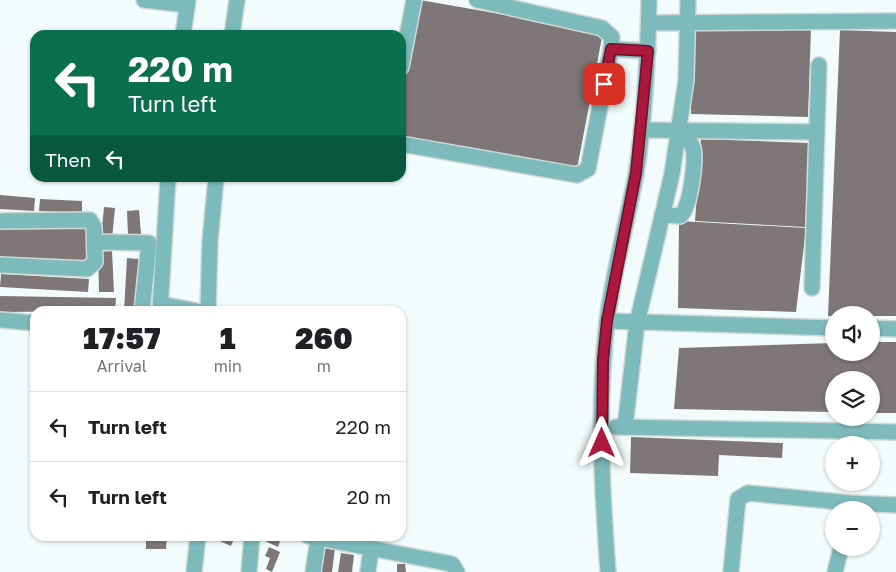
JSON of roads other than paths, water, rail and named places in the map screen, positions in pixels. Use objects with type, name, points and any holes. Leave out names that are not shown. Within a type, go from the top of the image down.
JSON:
[{"type":"street","points":[[144,0],[187,3],[184,30]]},
{"type":"street","points":[[233,30],[237,0]]},
{"type":"street","points":[[406,41],[414,0]]},
{"type":"street","points":[[406,145],[577,175],[584,173],[588,169],[612,38],[602,28],[477,0]]},
{"type":"street","points":[[608,572],[602,427],[603,360],[607,321],[636,173],[648,51],[649,0]]},
{"type":"street","points":[[625,427],[638,323],[672,174],[686,80],[688,0]]},
{"type":"street","points":[[649,23],[896,21]]},
{"type":"street","points":[[611,49],[648,51]]},
{"type":"street","points":[[812,288],[819,65]]},
{"type":"street","points":[[662,214],[680,216],[687,210],[694,157],[688,139],[678,129]]},
{"type":"street","points":[[641,130],[818,132]]},
{"type":"street","points":[[160,306],[168,182]]},
{"type":"street","points":[[208,306],[210,241],[216,182]]},
{"type":"street","points":[[0,221],[90,220],[94,227],[95,242],[95,262],[87,269],[0,266]]},
{"type":"street","points":[[95,242],[149,243],[143,306]]},
{"type":"street","points":[[0,320],[30,323]]},
{"type":"street","points":[[607,321],[825,328]]},
{"type":"street","points":[[880,328],[896,329]]},
{"type":"street","points":[[602,427],[896,432]]},
{"type":"street","points":[[731,572],[738,499],[742,495],[748,493],[825,504]]},
{"type":"street","points":[[880,506],[896,506]]},
{"type":"street","points":[[194,572],[197,541]]},
{"type":"street","points":[[249,572],[252,541]]},
{"type":"street","points":[[313,541],[313,572]]},
{"type":"street","points":[[349,541],[424,565],[452,564],[457,572]]},
{"type":"street","points":[[368,572],[371,549]]},
{"type":"street","points":[[835,572],[839,556]]}]
